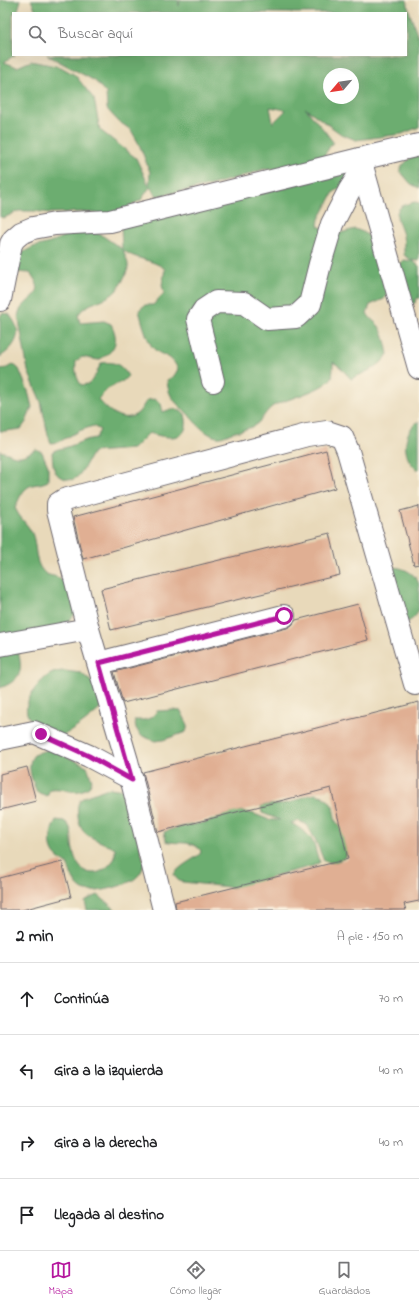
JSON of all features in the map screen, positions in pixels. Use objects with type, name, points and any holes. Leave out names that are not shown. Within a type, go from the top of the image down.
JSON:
[{"type":"lane","points":[[0,300],[11,244],[21,233],[33,228],[55,224],[110,221],[362,164],[419,144]]},
{"type":"lane","points":[[362,164],[419,368]]},
{"type":"lane","points":[[213,381],[198,319],[204,310],[216,302],[244,303],[267,318],[296,318],[310,304],[332,224],[350,191],[362,164]]},
{"type":"lane","points":[[0,230],[21,233]]},
{"type":"lane","points":[[161,909],[132,780],[88,629],[58,510],[58,504],[64,500],[307,435],[327,432],[342,438],[348,451],[415,684]]},
{"type":"lane","points":[[99,663],[284,616]]},
{"type":"lane","points":[[0,645],[88,629]]},
{"type":"lane","points":[[0,739],[34,732],[89,756],[132,780]]},
{"type":"shaded area","points":[[0,0],[419,0],[419,910],[0,910]]},
{"type":"green space","points":[[0,0],[21,0],[18,12],[12,12],[12,56],[13,56],[4,62],[17,67],[31,61],[61,67],[75,75],[94,99],[100,130],[136,158],[149,186],[150,172],[139,144],[131,130],[118,121],[107,109],[106,93],[95,81],[49,56],[407,56],[407,12],[37,12],[31,0],[178,0],[179,6],[180,0],[407,0],[410,14],[419,39],[419,127],[402,134],[356,140],[341,134],[305,108],[333,142],[323,157],[311,167],[296,171],[264,169],[204,187],[157,196],[150,187],[141,200],[113,215],[82,212],[50,213],[18,211],[4,218],[0,217]],"holes":[[[270,107],[286,110],[273,123]]]},
{"type":"green space","points":[[419,155],[419,188],[411,184],[400,171],[408,160]]},
{"type":"green space","points":[[345,168],[348,175],[347,183],[334,192],[319,219],[318,226],[332,232],[340,233],[355,229],[363,232],[376,241],[389,294],[384,299],[370,305],[367,313],[378,325],[383,335],[388,354],[385,359],[372,369],[351,379],[333,362],[332,377],[323,386],[275,405],[256,425],[250,428],[233,432],[221,437],[212,436],[199,426],[171,396],[167,380],[174,376],[178,369],[170,358],[154,349],[147,337],[141,319],[139,310],[145,305],[153,305],[164,293],[162,285],[165,269],[155,263],[133,256],[123,250],[128,263],[128,268],[118,289],[108,297],[86,307],[78,315],[80,323],[104,321],[111,324],[115,336],[114,345],[112,350],[98,360],[82,357],[76,361],[77,377],[81,385],[88,384],[94,378],[101,363],[110,362],[117,364],[128,376],[123,381],[109,388],[98,399],[106,408],[116,415],[127,417],[138,413],[147,400],[155,399],[161,404],[163,412],[174,409],[185,414],[185,430],[182,434],[171,437],[149,433],[133,449],[93,452],[83,470],[76,478],[69,480],[58,476],[54,469],[52,452],[85,440],[96,438],[100,430],[93,426],[79,431],[59,442],[51,443],[41,402],[28,371],[18,318],[19,312],[35,295],[37,287],[30,273],[14,272],[12,258],[33,247],[50,243],[64,236],[80,233],[96,233],[122,249],[121,225]]},
{"type":"green space","points":[[415,202],[419,203],[419,261],[411,260],[404,255],[403,235],[397,218],[398,210],[401,207]]},
{"type":"green space","points":[[404,260],[413,261],[419,266],[419,298],[416,299],[415,303],[411,304],[396,268]]},
{"type":"green space","points":[[2,313],[9,314],[16,325],[18,333],[13,345],[0,357],[0,317]]},
{"type":"green space","points":[[13,364],[19,369],[28,391],[32,407],[26,422],[21,429],[0,431],[0,369],[7,368]]},
{"type":"green space","points":[[419,421],[419,469],[416,469],[408,459],[406,441],[409,431]]},
{"type":"green space","points":[[36,449],[42,452],[48,466],[48,481],[32,485],[26,489],[21,495],[15,508],[32,533],[40,567],[46,574],[57,577],[65,583],[77,611],[71,619],[63,625],[53,629],[0,639],[0,451],[19,456],[25,455]]},
{"type":"green space","points":[[392,567],[400,568],[412,574],[418,581],[419,585],[419,606],[417,613],[414,618],[406,623]]},
{"type":"green space","points":[[0,649],[18,652],[20,659],[20,670],[16,679],[0,688]]},
{"type":"green space","points":[[59,671],[81,673],[93,683],[102,707],[81,724],[57,738],[41,729],[34,723],[26,711],[29,699],[36,687],[49,675]]},
{"type":"green space","points":[[157,711],[181,711],[188,725],[186,732],[163,740],[155,741],[140,735],[134,720],[147,719],[152,717]]},
{"type":"green space","points":[[50,749],[87,766],[92,780],[89,787],[74,792],[61,789],[50,789],[47,796],[37,792],[31,774],[31,759],[34,755]]},
{"type":"green space","points":[[110,788],[125,790],[144,864],[139,874],[128,883],[103,890],[83,890],[77,885],[67,864],[58,858],[54,853],[50,839],[52,829],[56,820],[64,821],[68,824],[74,854],[77,862],[85,871],[97,873],[106,868],[115,858],[115,849],[92,838],[83,831],[79,821],[78,804],[84,797]]},
{"type":"green space","points":[[315,794],[323,796],[333,807],[336,822],[342,827],[347,849],[346,857],[335,862],[324,861],[315,839],[306,824],[298,821],[291,823],[306,833],[314,843],[320,862],[313,866],[281,874],[250,887],[237,888],[183,882],[178,880],[174,874],[200,854],[201,851],[193,845],[166,841],[164,832],[175,828],[207,822],[234,811],[254,814],[270,820],[280,820],[262,813],[261,805],[286,803]]},
{"type":"green space","points":[[98,895],[116,910],[87,910],[85,902]]},
{"type":"building","points":[[326,450],[335,488],[83,559],[73,517]]},
{"type":"building","points":[[419,506],[419,564],[414,565],[400,511]]},
{"type":"building","points":[[330,533],[340,575],[111,630],[101,589]]},
{"type":"building","points":[[358,604],[368,640],[123,703],[114,672],[287,628],[296,620]]},
{"type":"building","points":[[419,702],[419,901],[404,904],[406,910],[176,910],[175,902],[348,859],[331,788],[158,832],[143,772]]},
{"type":"building","points":[[27,767],[36,801],[0,810],[0,774]]},
{"type":"building","points":[[62,862],[71,897],[22,910],[0,910],[0,878]]},
{"type":"route","points":[[41,734],[89,756],[132,780],[99,663],[284,616]]}]
